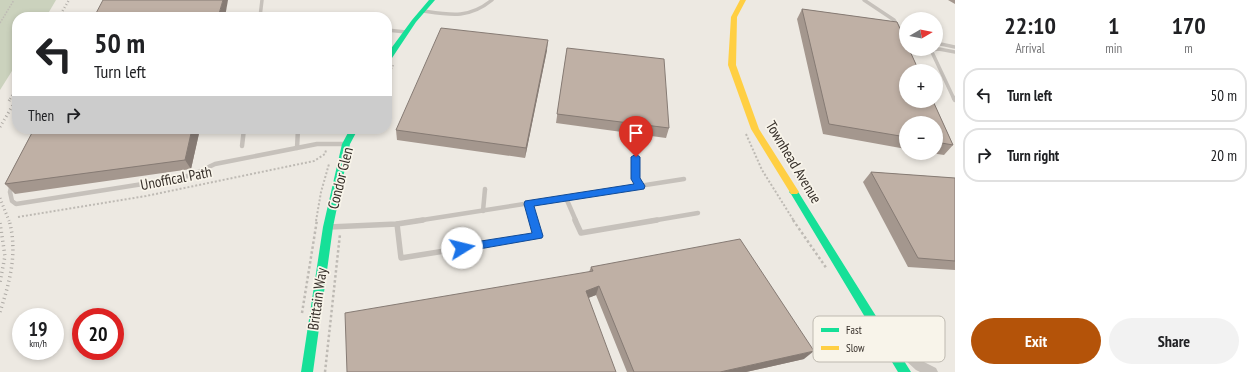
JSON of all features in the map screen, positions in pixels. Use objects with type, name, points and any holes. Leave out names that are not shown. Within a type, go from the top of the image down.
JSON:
[{"type":"street","points":[[392,51],[422,10],[432,0]]},
{"type":"street","name":"Townhead Avenue","points":[[743,0],[734,17],[732,65],[755,129],[871,316]]},
{"type":"street","name":"Condor Glen","points":[[328,227],[346,144],[351,134]]},
{"type":"street","name":"Brittain Way","points":[[307,372],[328,227]]},
{"type":"street","name":"Townhead Avenue","points":[[899,362],[905,372]]},
{"type":"street","name":"Townhead Avenue","points":[[916,362],[932,372]]},
{"type":"lane","points":[[261,12],[262,0]]},
{"type":"lane","points":[[422,10],[452,15],[464,15],[475,13],[492,0]]},
{"type":"lane","points":[[864,0],[894,20],[899,28]]},
{"type":"lane","points":[[392,31],[406,32]]},
{"type":"lane","points":[[943,44],[955,47]]},
{"type":"lane","points":[[943,50],[955,52]]},
{"type":"lane","points":[[933,56],[955,100]]},
{"type":"lane","points":[[242,146],[243,134]]},
{"type":"lane","points":[[297,148],[298,134]]},
{"type":"lane","points":[[12,182],[10,192],[12,201],[16,204],[181,178],[194,174],[215,164],[297,148],[328,143],[346,144]]},
{"type":"lane","points":[[636,157],[636,179],[640,186]]},
{"type":"lane","points":[[328,227],[397,224],[684,180]]},
{"type":"lane","points":[[483,211],[485,189]]},
{"type":"lane","points":[[566,198],[581,233],[698,213]]},
{"type":"lane","points":[[397,224],[401,258],[538,236],[528,204]]},
{"type":"path","points":[[0,23],[14,0]]},
{"type":"path","name":"Unoffical Path","points":[[18,217],[146,196],[314,162],[326,154],[328,143]]},
{"type":"path","points":[[325,372],[341,226]]},
{"type":"green space","points":[[0,0],[56,0],[49,12],[12,12],[12,71],[0,90]]},
{"type":"building","points":[[103,0],[223,0],[219,12],[97,12]]},
{"type":"building","points":[[802,9],[897,22],[899,26],[899,56],[912,56],[916,64],[899,64],[899,108],[936,108],[940,116],[899,116],[899,136],[829,124]]},
{"type":"building","points":[[441,28],[548,40],[526,148],[396,130]]},
{"type":"building","points":[[567,48],[664,59],[669,128],[557,114]]},
{"type":"building","points":[[943,123],[953,145],[943,143]]},
{"type":"building","points":[[31,134],[191,134],[185,160],[5,184]]},
{"type":"building","points":[[871,172],[955,178],[955,261],[918,258]]},
{"type":"building","points":[[740,239],[813,351],[720,372],[634,372],[599,286],[586,291],[616,372],[347,372],[345,313],[593,271],[591,267]]},
{"type":"railway","points":[[62,12],[69,0]]},
{"type":"railway","points":[[0,127],[12,107]]},
{"type":"railway","points":[[0,198],[9,221]]},
{"type":"railway","points":[[0,312],[12,266],[13,244],[9,220]]},
{"type":"railway","points":[[0,223],[5,256],[0,282]]},
{"type":"traffic: fast","points":[[392,52],[414,21],[432,0]]},
{"type":"traffic: fast","points":[[307,372],[328,227],[346,144],[351,134]]},
{"type":"traffic: fast","points":[[794,192],[870,316]]},
{"type":"traffic: fast","points":[[899,362],[905,372]]},
{"type":"traffic: slow","points":[[743,0],[734,17],[732,65],[755,129],[794,192]]},
{"type":"route","points":[[462,248],[538,236],[528,204],[640,186],[636,179],[636,157]]}]
